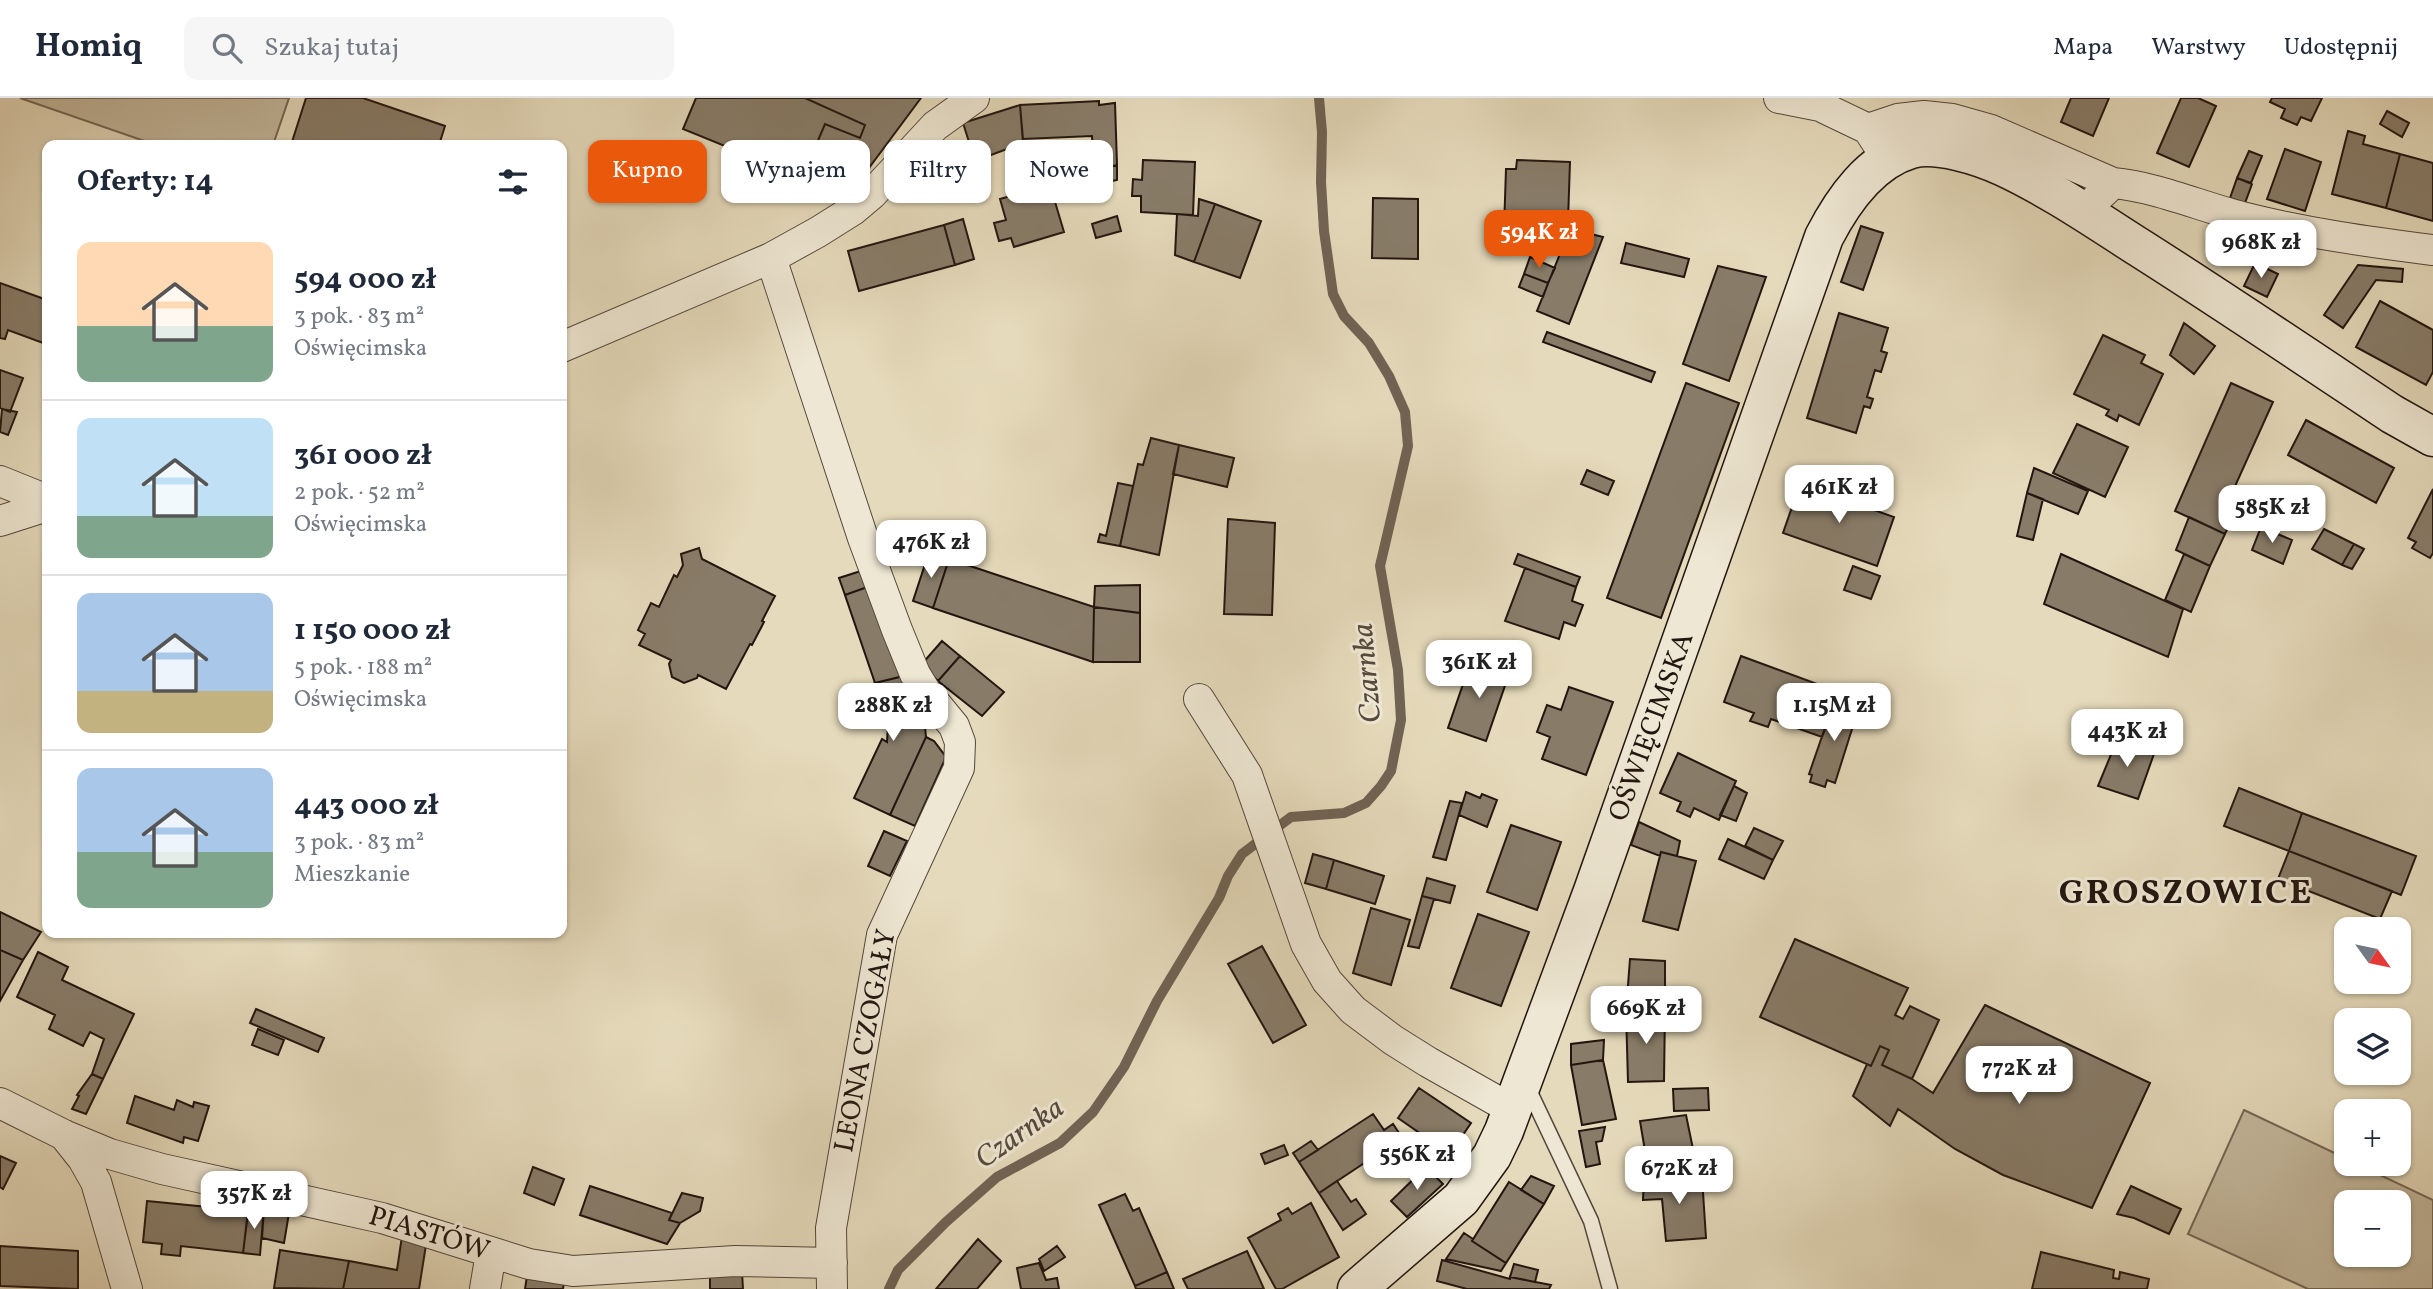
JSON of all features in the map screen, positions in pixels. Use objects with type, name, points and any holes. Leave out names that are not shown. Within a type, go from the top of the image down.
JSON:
[{"type":"main road","points":[[1890,146],[1953,151],[1979,158],[2036,184],[2090,216],[2392,414],[2433,437]]},
{"type":"main road","name":"OŚWIĘCIMSKA","points":[[1357,1289],[1461,1199],[1492,1156],[1519,1095],[1825,237],[1850,194],[1890,146]]},
{"type":"street","points":[[567,346],[771,258],[852,211],[873,194],[935,126],[974,98]]},
{"type":"street","points":[[1779,98],[1820,106],[1890,146],[1898,119],[1924,116],[1952,119],[1991,130],[2113,183],[2135,185],[2208,209],[2255,221],[2369,242],[2433,250]]},
{"type":"street","points":[[2090,216],[2097,198],[2113,183]]},
{"type":"street","name":"LEONA CZOGAŁY","points":[[771,258],[863,538],[897,629],[915,674],[954,726],[960,742],[958,768],[882,935],[831,1228],[832,1276]]},
{"type":"street","points":[[0,481],[42,498]]},
{"type":"street","points":[[0,521],[42,508]]},
{"type":"street","points":[[1199,699],[1247,775],[1306,944],[1327,981],[1353,1010],[1428,1062],[1519,1095]]},
{"type":"street","name":"PIASTÓW","points":[[0,1102],[64,1135],[110,1154],[162,1169],[382,1217],[528,1264],[573,1271],[735,1261],[832,1276]]},
{"type":"street","points":[[64,1135],[83,1159],[96,1182],[127,1289]]},
{"type":"street","points":[[485,1289],[491,1253]]},
{"type":"lane","points":[[1519,1095],[1591,1221],[1610,1289]]},
{"type":"shaded area","points":[[20,98],[289,98],[275,140],[142,140]]},
{"type":"shaded area","points":[[2244,1110],[2334,1153],[2334,1176],[2382,1176],[2433,1200],[2433,1289],[2308,1289],[2188,1234]]},
{"type":"building","points":[[306,98],[363,98],[445,126],[441,140],[293,140]]},
{"type":"building","points":[[696,98],[805,98],[865,125],[860,138],[825,124],[818,140],[721,140],[721,144],[683,129]]},
{"type":"building","points":[[805,98],[921,98],[890,140],[884,140],[884,148],[870,167],[870,140],[818,140],[825,124],[860,138],[865,125]]},
{"type":"building","points":[[2071,98],[2109,98],[2093,136],[2061,122]]},
{"type":"building","points":[[2181,98],[2198,98],[2216,106],[2189,167],[2157,153]]},
{"type":"building","points":[[2272,98],[2322,98],[2311,121],[2301,117],[2297,125],[2281,118],[2285,109],[2270,102]]},
{"type":"building","points":[[1099,101],[1099,105],[1115,103],[1117,165],[1113,166],[1113,140],[1092,140],[1092,136],[1023,139],[1020,105]]},
{"type":"building","points":[[1020,105],[1023,140],[1005,140],[1005,150],[991,155],[991,140],[968,140],[963,123]]},
{"type":"building","points":[[2387,111],[2409,123],[2402,137],[2380,124]]},
{"type":"building","points":[[2348,131],[2365,136],[2363,144],[2400,154],[2386,208],[2332,194]]},
{"type":"building","points":[[2285,149],[2321,162],[2305,211],[2267,199]]},
{"type":"building","points":[[2249,151],[2262,156],[2251,183],[2237,178]]},
{"type":"building","points":[[2400,154],[2433,163],[2433,221],[2386,208]]},
{"type":"building","points":[[1143,160],[1195,162],[1193,215],[1141,212],[1141,196],[1132,196],[1133,179],[1142,180]]},
{"type":"building","points":[[1517,160],[1570,162],[1568,221],[1527,220],[1527,229],[1504,229],[1506,169],[1516,169]]},
{"type":"building","points":[[1117,165],[1117,180],[1113,181],[1113,166]]},
{"type":"building","points":[[2237,178],[2252,184],[2245,203],[2230,198]]},
{"type":"building","points":[[1005,198],[1005,203],[1055,203],[1064,232],[1014,247],[1011,238],[999,241],[994,223],[1006,220],[1000,199]]},
{"type":"building","points":[[1373,198],[1418,199],[1418,259],[1372,258]]},
{"type":"building","points":[[1199,199],[1215,204],[1194,262],[1175,255],[1177,214],[1198,216]]},
{"type":"building","points":[[1215,204],[1261,221],[1240,278],[1194,262]]},
{"type":"building","points":[[1117,216],[1121,231],[1096,238],[1092,224]]},
{"type":"building","points":[[963,219],[974,259],[955,265],[944,225]]},
{"type":"building","points":[[944,225],[955,265],[859,291],[848,251]]},
{"type":"building","points":[[1861,226],[1883,233],[1863,290],[1841,282]]},
{"type":"building","points":[[1570,229],[1603,237],[1569,324],[1537,311]]},
{"type":"building","points":[[1626,243],[1689,259],[1684,277],[1621,263]]},
{"type":"building","points":[[1530,257],[1555,268],[1548,283],[1524,274]]},
{"type":"building","points":[[2255,263],[2278,274],[2267,297],[2244,286]]},
{"type":"building","points":[[2358,265],[2403,269],[2402,282],[2376,280],[2343,328],[2324,315]]},
{"type":"building","points":[[1718,266],[1766,277],[1729,381],[1683,364]]},
{"type":"building","points":[[1524,274],[1548,283],[1543,297],[1519,287]]},
{"type":"building","points":[[0,283],[42,298],[42,343],[8,330],[5,339],[0,338]]},
{"type":"building","points":[[2380,301],[2433,330],[2433,372],[2426,385],[2356,347]]},
{"type":"building","points":[[1839,313],[1888,328],[1881,351],[1887,353],[1881,372],[1875,370],[1867,397],[1873,399],[1870,408],[1864,406],[1856,433],[1807,418]]},
{"type":"building","points":[[2184,323],[2215,346],[2194,374],[2170,355]]},
{"type":"building","points":[[1547,332],[1655,372],[1651,382],[1543,342]]},
{"type":"building","points":[[2103,335],[2145,355],[2141,363],[2163,374],[2139,425],[2119,415],[2117,421],[2106,415],[2109,410],[2074,394]]},
{"type":"building","points":[[0,370],[23,378],[10,412],[0,408]]},
{"type":"building","points":[[1686,383],[1739,403],[1661,618],[1607,598]]},
{"type":"building","points":[[2231,383],[2273,402],[2227,504],[2237,508],[2225,534],[2175,511]]},
{"type":"building","points":[[2,409],[17,412],[8,435],[0,432]]},
{"type":"building","points":[[2306,420],[2394,468],[2376,503],[2288,455]]},
{"type":"building","points":[[2077,424],[2128,447],[2105,497],[2053,473]]},
{"type":"building","points":[[1151,438],[1179,445],[1159,555],[1120,546],[1138,464],[1143,465]]},
{"type":"building","points":[[1179,445],[1234,458],[1227,487],[1173,474]]},
{"type":"building","points":[[2034,468],[2088,491],[2078,514],[2027,493]]},
{"type":"building","points":[[1587,470],[1614,481],[1608,495],[1581,484]]},
{"type":"building","points":[[1118,483],[1133,486],[1120,546],[1098,542],[1100,534],[1106,536]]},
{"type":"building","points":[[1800,484],[1894,517],[1877,566],[1783,533]]},
{"type":"building","points":[[2433,489],[2433,553],[2430,558],[2412,548],[2416,542],[2408,538]]},
{"type":"building","points":[[2027,493],[2043,499],[2033,540],[2017,536]]},
{"type":"building","points":[[2189,517],[2225,534],[2210,566],[2176,550]]},
{"type":"building","points":[[1228,519],[1275,523],[1272,615],[1224,614]]},
{"type":"building","points":[[2261,527],[2292,540],[2283,564],[2252,550]]},
{"type":"building","points":[[2324,529],[2354,544],[2342,565],[2312,549]]},
{"type":"building","points":[[2354,544],[2364,549],[2352,569],[2342,565]]},
{"type":"building","points":[[699,548],[702,559],[775,596],[752,645],[750,644],[726,689],[698,675],[697,678],[684,683],[672,677],[669,664],[671,660],[639,645],[645,634],[638,630],[651,603],[659,607],[674,575],[677,577],[683,565],[681,554]]},
{"type":"building","points":[[929,552],[949,559],[933,608],[913,601]]},
{"type":"building","points":[[1518,554],[1580,577],[1576,587],[1514,564]]},
{"type":"building","points":[[2061,554],[2183,609],[2168,657],[2044,604]]},
{"type":"building","points":[[2184,554],[2210,566],[2191,612],[2165,600]]},
{"type":"building","points":[[949,559],[1094,607],[1093,662],[933,608]]},
{"type":"building","points":[[1853,566],[1880,576],[1871,599],[1844,590]]},
{"type":"building","points":[[1525,568],[1576,587],[1572,601],[1583,605],[1575,626],[1564,622],[1559,639],[1505,621]]},
{"type":"building","points":[[867,569],[873,585],[845,595],[839,578]]},
{"type":"building","points":[[873,585],[904,676],[875,683],[845,595]]},
{"type":"building","points":[[1140,585],[1140,613],[1094,607],[1095,586]]},
{"type":"building","points":[[1094,607],[1140,613],[1140,662],[1093,662]]},
{"type":"building","points":[[942,641],[960,656],[938,681],[921,665]]},
{"type":"building","points":[[960,656],[1004,692],[982,716],[938,681]]},
{"type":"building","points":[[1741,656],[1839,692],[1822,737],[1771,719],[1768,727],[1750,721],[1754,713],[1724,702]]},
{"type":"building","points":[[1472,658],[1510,671],[1486,741],[1448,728]]},
{"type":"building","points":[[904,676],[923,707],[926,737],[890,815],[854,798],[882,739],[887,742],[888,725],[876,720],[866,690],[875,683]]},
{"type":"building","points":[[1569,687],[1613,702],[1586,775],[1542,759],[1550,737],[1537,732],[1547,705],[1561,710]]},
{"type":"building","points":[[1835,699],[1859,707],[1835,783],[1827,780],[1825,787],[1810,782],[1812,775],[1809,774]]},
{"type":"building","points":[[926,737],[934,741],[946,757],[915,826],[890,815]]},
{"type":"building","points":[[2117,740],[2155,751],[2138,799],[2098,786]]},
{"type":"building","points":[[1678,753],[1736,781],[1719,820],[1694,808],[1690,817],[1677,811],[1681,802],[1660,793]]},
{"type":"building","points":[[1734,786],[1747,793],[1736,821],[1720,815]]},
{"type":"building","points":[[2239,788],[2302,813],[2289,851],[2224,826]]},
{"type":"building","points":[[1466,792],[1480,798],[1482,794],[1497,800],[1487,827],[1459,815]]},
{"type":"building","points":[[1450,801],[1462,803],[1446,860],[1433,857]]},
{"type":"building","points":[[2302,813],[2416,856],[2401,895],[2289,851]]},
{"type":"building","points":[[1639,822],[1680,841],[1677,856],[1661,852],[1660,856],[1631,845]]},
{"type":"building","points":[[1511,825],[1561,842],[1537,910],[1487,892]]},
{"type":"building","points":[[1754,828],[1783,841],[1773,860],[1745,846]]},
{"type":"building","points":[[884,831],[907,841],[890,876],[868,866]]},
{"type":"building","points":[[1728,839],[1773,860],[1764,879],[1719,859]]},
{"type":"building","points":[[2289,851],[2392,891],[2381,917],[2375,917],[2278,879]]},
{"type":"building","points":[[1661,852],[1696,861],[1678,930],[1643,921]]},
{"type":"building","points":[[1313,854],[1334,860],[1326,889],[1305,883]]},
{"type":"building","points":[[1334,860],[1384,876],[1375,904],[1326,889]]},
{"type":"building","points":[[1427,878],[1455,886],[1450,903],[1422,896]]},
{"type":"building","points":[[1422,896],[1434,899],[1419,948],[1408,946]]},
{"type":"building","points":[[1371,908],[1410,920],[1391,985],[1353,973]]},
{"type":"building","points":[[0,912],[41,932],[23,960],[0,950]]},
{"type":"building","points":[[1478,914],[1529,932],[1501,1006],[1451,988]]},
{"type":"building","points":[[1795,939],[1908,988],[1895,1015],[1903,1019],[1910,1006],[1939,1020],[1912,1079],[1882,1065],[1889,1050],[1880,1046],[1871,1066],[1760,1017]]},
{"type":"building","points":[[1262,946],[1306,1025],[1273,1043],[1228,964]]},
{"type":"building","points":[[0,950],[23,960],[0,1001]]},
{"type":"building","points":[[38,952],[68,967],[62,980],[134,1014],[103,1079],[92,1074],[104,1039],[90,1032],[83,1046],[49,1029],[55,1015],[17,997]]},
{"type":"building","points":[[1630,959],[1665,961],[1665,1011],[1626,1011]]},
{"type":"building","points":[[1985,1005],[2150,1083],[2092,1208],[2003,1175],[1955,1149],[1898,1109],[1890,1126],[1853,1096],[1867,1064],[1871,1066],[1880,1046],[1889,1050],[1882,1065],[1912,1079],[1933,1093]]},
{"type":"building","points":[[256,1009],[324,1038],[318,1052],[250,1023]]},
{"type":"building","points":[[1626,1011],[1665,1011],[1664,1081],[1628,1082]]},
{"type":"building","points":[[258,1029],[284,1040],[278,1055],[252,1045]]},
{"type":"building","points":[[1604,1040],[1603,1060],[1571,1065],[1571,1044]]},
{"type":"building","points":[[1603,1060],[1616,1119],[1582,1125],[1571,1065]]},
{"type":"building","points":[[92,1074],[103,1079],[86,1114],[72,1109],[79,1096],[77,1095]]},
{"type":"building","points":[[1419,1088],[1471,1123],[1450,1154],[1398,1118]]},
{"type":"building","points":[[1708,1088],[1709,1110],[1674,1111],[1673,1089]]},
{"type":"building","points":[[135,1096],[174,1110],[177,1100],[193,1107],[194,1102],[209,1106],[198,1141],[184,1137],[183,1143],[127,1123]]},
{"type":"building","points":[[1373,1114],[1384,1130],[1393,1124],[1401,1136],[1319,1193],[1299,1162]]},
{"type":"building","points":[[1686,1115],[1693,1149],[1646,1157],[1640,1121]]},
{"type":"building","points":[[1605,1127],[1602,1141],[1596,1142],[1600,1164],[1586,1167],[1579,1131]]},
{"type":"building","points":[[1311,1141],[1318,1150],[1299,1162],[1293,1153]]},
{"type":"building","points":[[1284,1145],[1288,1155],[1265,1164],[1261,1154]]},
{"type":"building","points":[[1703,1147],[1715,1147],[1715,1176],[1704,1177]]},
{"type":"building","points":[[0,1156],[16,1163],[3,1189],[0,1187]]},
{"type":"building","points":[[533,1167],[564,1179],[554,1205],[524,1193]]},
{"type":"building","points":[[1426,1167],[1443,1184],[1407,1217],[1391,1201]]},
{"type":"building","points":[[1662,1175],[1663,1180],[1702,1177],[1706,1238],[1666,1241],[1662,1199],[1643,1200],[1644,1177]]},
{"type":"building","points":[[1531,1176],[1554,1186],[1544,1204],[1521,1190]]},
{"type":"building","points":[[1337,1181],[1351,1202],[1356,1199],[1366,1214],[1343,1230],[1319,1193]]},
{"type":"building","points":[[1509,1182],[1544,1204],[1506,1263],[1472,1241]]},
{"type":"building","points":[[590,1186],[672,1213],[669,1220],[680,1223],[667,1244],[580,1215]]},
{"type":"building","points":[[2131,1186],[2181,1209],[2169,1234],[2134,1218],[2117,1214]]},
{"type":"building","points":[[682,1193],[703,1198],[700,1211],[680,1223],[669,1220]]},
{"type":"building","points":[[1125,1194],[1133,1211],[1139,1208],[1167,1272],[1135,1286],[1099,1205]]},
{"type":"building","points":[[147,1201],[248,1211],[243,1253],[181,1246],[180,1256],[161,1254],[162,1244],[143,1242]]},
{"type":"building","points":[[1311,1203],[1339,1257],[1282,1289],[1276,1289],[1248,1238],[1281,1220],[1278,1214],[1288,1208],[1292,1214]]},
{"type":"building","points":[[249,1205],[264,1208],[260,1255],[243,1253]]},
{"type":"building","points":[[264,1208],[289,1213],[284,1243],[262,1238]]},
{"type":"building","points":[[1464,1233],[1506,1263],[1501,1271],[1446,1259]]},
{"type":"building","points":[[402,1236],[426,1245],[419,1289],[343,1289],[349,1261],[397,1270]]},
{"type":"building","points":[[978,1239],[1001,1261],[977,1289],[936,1289]]},
{"type":"building","points":[[0,1246],[78,1251],[78,1289],[0,1286]]},
{"type":"building","points":[[1057,1246],[1065,1257],[1044,1271],[1039,1259]]},
{"type":"building","points":[[280,1250],[349,1261],[343,1289],[274,1288]]},
{"type":"building","points":[[1247,1251],[1264,1289],[1188,1289],[1183,1279]]},
{"type":"building","points":[[2041,1252],[2114,1270],[2113,1278],[2119,1279],[2120,1272],[2149,1279],[2147,1289],[2032,1289]]},
{"type":"building","points":[[1442,1260],[1510,1279],[1551,1285],[1549,1289],[1467,1289],[1437,1281]]},
{"type":"building","points":[[1039,1263],[1046,1280],[1057,1278],[1059,1289],[1021,1289],[1017,1268]]},
{"type":"building","points":[[1514,1264],[1538,1270],[1535,1282],[1510,1277]]},
{"type":"building","points":[[742,1272],[743,1289],[710,1289],[710,1275]]},
{"type":"building","points":[[1167,1272],[1174,1289],[1136,1289],[1135,1286]]},
{"type":"building","points":[[527,1276],[564,1282],[563,1289],[525,1289]]},
{"type":"waterway","name":"Czarnka","points":[[889,1289],[898,1270],[946,1222],[997,1177],[1060,1143],[1093,1112],[1124,1067],[1157,1001],[1219,898],[1228,876],[1242,854],[1291,817],[1344,813],[1366,803],[1391,771],[1401,720],[1398,670],[1380,566],[1408,446],[1405,412],[1389,376],[1369,343],[1344,316],[1333,294],[1324,231],[1319,98]]},
{"type":"district","name":"GROSZOWICE","points":[[2186,894]]}]
